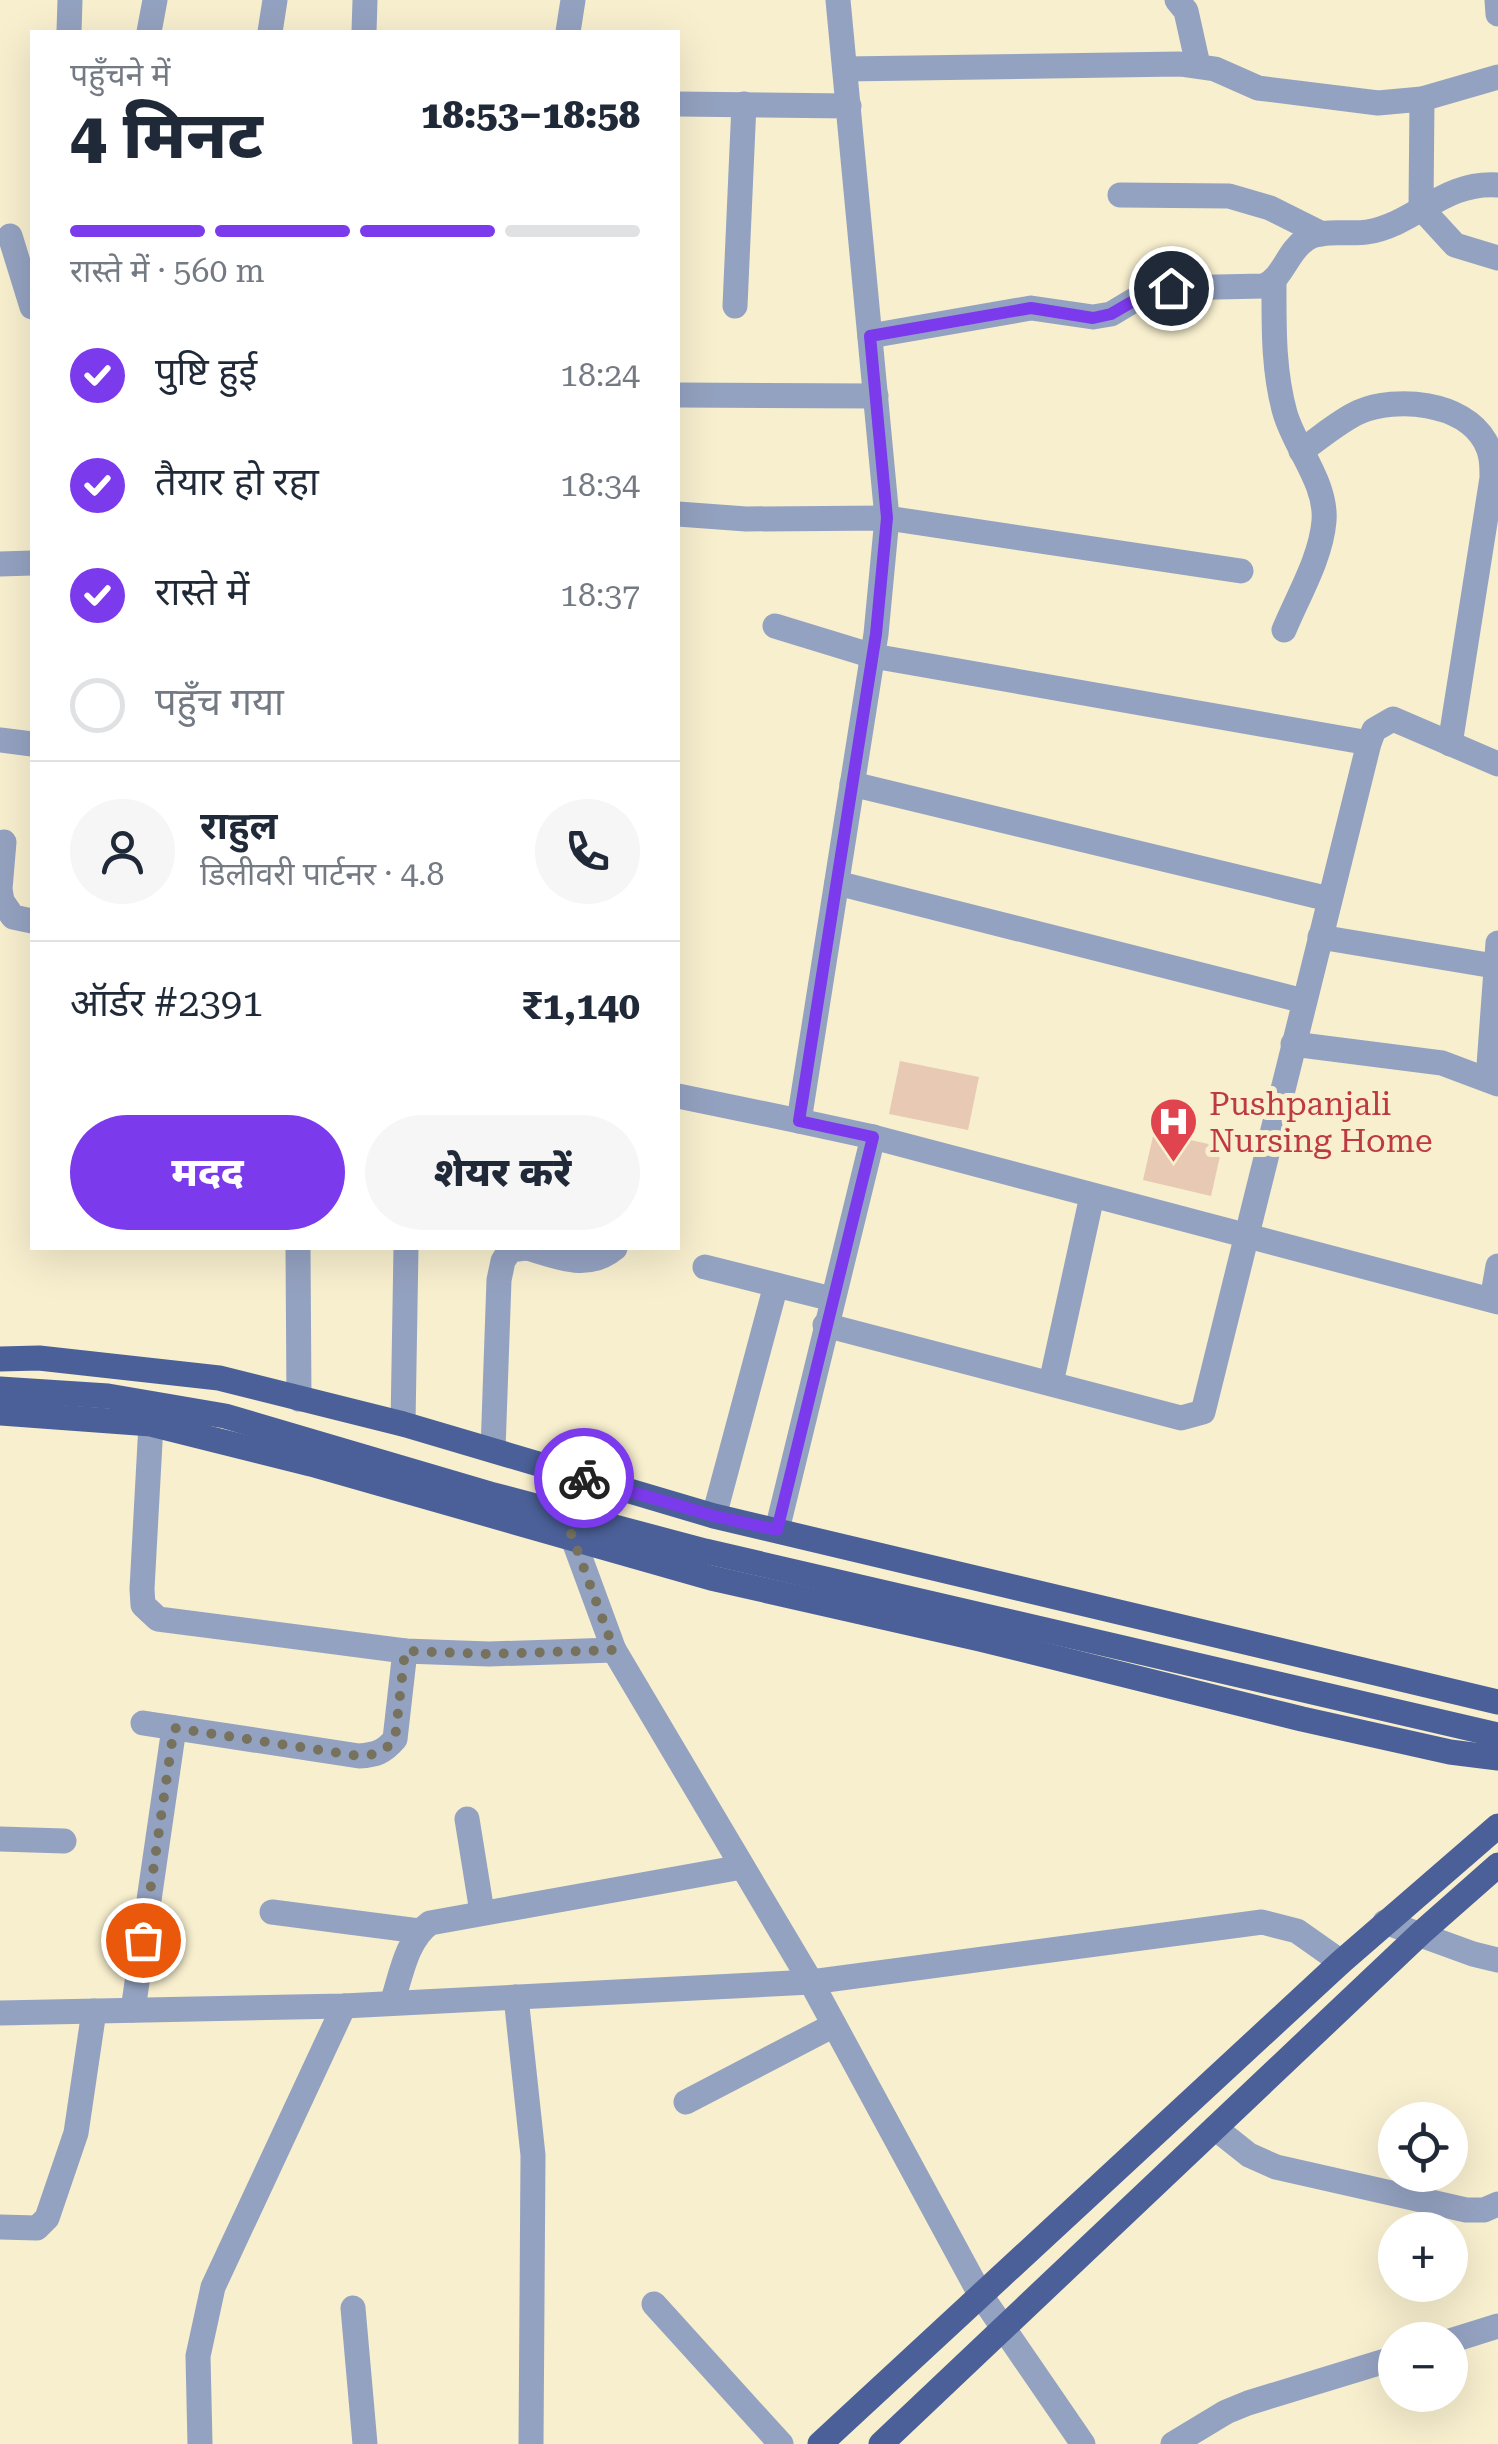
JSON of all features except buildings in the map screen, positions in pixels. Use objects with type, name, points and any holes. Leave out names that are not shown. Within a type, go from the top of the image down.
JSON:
[{"type":"main road","points":[[0,1359],[39,1358],[219,1378],[403,1424],[714,1516],[1498,1702]]},
{"type":"main road","points":[[0,1389],[108,1396],[225,1416],[490,1494],[705,1551],[1498,1735]]},
{"type":"main road","points":[[0,1413],[151,1424],[311,1464],[711,1578],[1302,1720],[1450,1752],[1498,1758]]},
{"type":"main road","points":[[908,1623],[918,1564]]},
{"type":"main road","points":[[820,2444],[1341,1962],[1498,1826]]},
{"type":"main road","points":[[881,2444],[1421,1933],[1498,1866]]},
{"type":"street","points":[[68,30],[70,0]]},
{"type":"street","points":[[149,30],[155,0]]},
{"type":"street","points":[[270,30],[275,0]]},
{"type":"street","points":[[364,30],[365,0]]},
{"type":"street","points":[[568,30],[573,0]]},
{"type":"street","points":[[799,1121],[873,656],[887,518],[838,0]]},
{"type":"street","points":[[1177,0],[1186,11],[1198,65]]},
{"type":"street","points":[[1497,0],[1498,14]]},
{"type":"street","points":[[845,69],[1198,65],[1258,88],[1378,103],[1422,100],[1498,78]]},
{"type":"street","points":[[1422,100],[1421,208],[1455,245],[1498,258]]},
{"type":"street","points":[[680,104],[848,106]]},
{"type":"street","points":[[735,306],[744,104]]},
{"type":"street","points":[[1284,630],[1320,545],[1325,519],[1323,500],[1286,416],[1280,392],[1274,356],[1274,282],[1293,251],[1307,238],[1388,226],[1452,191],[1477,184],[1498,185]]},
{"type":"street","points":[[1120,195],[1228,196],[1270,208],[1322,234]]},
{"type":"street","points":[[10,236],[30,301]]},
{"type":"street","points":[[870,336],[1031,308],[1093,318],[1111,314],[1158,291],[1264,286],[1274,282]]},
{"type":"street","points":[[680,395],[876,396]]},
{"type":"street","points":[[1301,451],[1357,412],[1411,402],[1434,407],[1466,422],[1486,442],[1492,478],[1450,744]]},
{"type":"street","points":[[1486,442],[1498,416]]},
{"type":"street","points":[[680,514],[887,518],[1241,570]]},
{"type":"street","points":[[0,564],[30,563]]},
{"type":"street","points":[[775,626],[873,656],[1369,744]]},
{"type":"street","points":[[825,1325],[1181,1418],[1203,1412],[1244,1236],[1374,730],[1393,719],[1498,764]]},
{"type":"street","points":[[0,740],[30,744]]},
{"type":"street","points":[[852,784],[1330,900]]},
{"type":"street","points":[[4,842],[2,901],[14,917],[30,921]]},
{"type":"street","points":[[837,883],[1304,1001]]},
{"type":"street","points":[[1293,1044],[1442,1064],[1493,1082],[1496,954],[1320,937]]},
{"type":"street","points":[[680,1096],[873,1137],[1495,1301],[1498,1266]]},
{"type":"street","points":[[777,1530],[873,1137]]},
{"type":"street","points":[[1050,1382],[1092,1196]]},
{"type":"street","points":[[298,1250],[298,1399]]},
{"type":"street","points":[[403,1424],[406,1250]]},
{"type":"street","points":[[492,1450],[499,1280],[510,1250]]},
{"type":"street","points":[[533,1250],[577,1262],[592,1262],[612,1250]]},
{"type":"street","points":[[705,1267],[832,1298]]},
{"type":"street","points":[[714,1516],[776,1285]]},
{"type":"street","points":[[151,1424],[142,1588],[143,1605],[158,1619],[405,1651],[489,1654],[614,1650]]},
{"type":"street","points":[[547,1468],[614,1650],[811,1982],[980,2294],[1083,2444]]},
{"type":"street","points":[[143,1723],[359,1756],[375,1755],[395,1739],[405,1651]]},
{"type":"street","points":[[132,2010],[174,1728]]},
{"type":"street","points":[[467,1820],[482,1912]]},
{"type":"street","points":[[0,1839],[64,1841]]},
{"type":"street","points":[[392,2003],[419,1931],[430,1923],[742,1867]]},
{"type":"street","points":[[272,1912],[419,1931]]},
{"type":"street","points":[[0,2012],[344,2006],[811,1982],[1262,1922],[1297,1931],[1341,1962]]},
{"type":"street","points":[[1385,1922],[1498,1960]]},
{"type":"street","points":[[516,1996],[533,2155],[532,2444]]},
{"type":"street","points":[[200,2444],[198,2356],[213,2287],[344,2006]]},
{"type":"street","points":[[0,2227],[37,2228],[47,2218],[76,2133],[94,2010]]},
{"type":"street","points":[[686,2102],[834,2025]]},
{"type":"street","points":[[1215,2128],[1248,2155],[1276,2167],[1466,2210],[1484,2210],[1498,2204]]},
{"type":"street","points":[[654,2304],[782,2444]]},
{"type":"street","points":[[353,2308],[365,2444]]},
{"type":"street","points":[[1468,2335],[1498,2326]]},
{"type":"street","points":[[1172,2444],[1226,2412],[1378,2363]]},
{"type":"way so far","points":[[143,1940],[174,1728],[359,1756],[375,1755],[395,1739],[405,1651],[489,1654],[614,1650],[547,1468],[584,1478]]},
{"type":"place","name":"Pushpanjali Nursing Home","points":[[1174,1164]]},
{"type":"route","points":[[584,1478],[777,1530],[873,1137],[799,1121],[876,634],[887,518],[870,336],[1031,308],[1093,318],[1171,288]]}]
